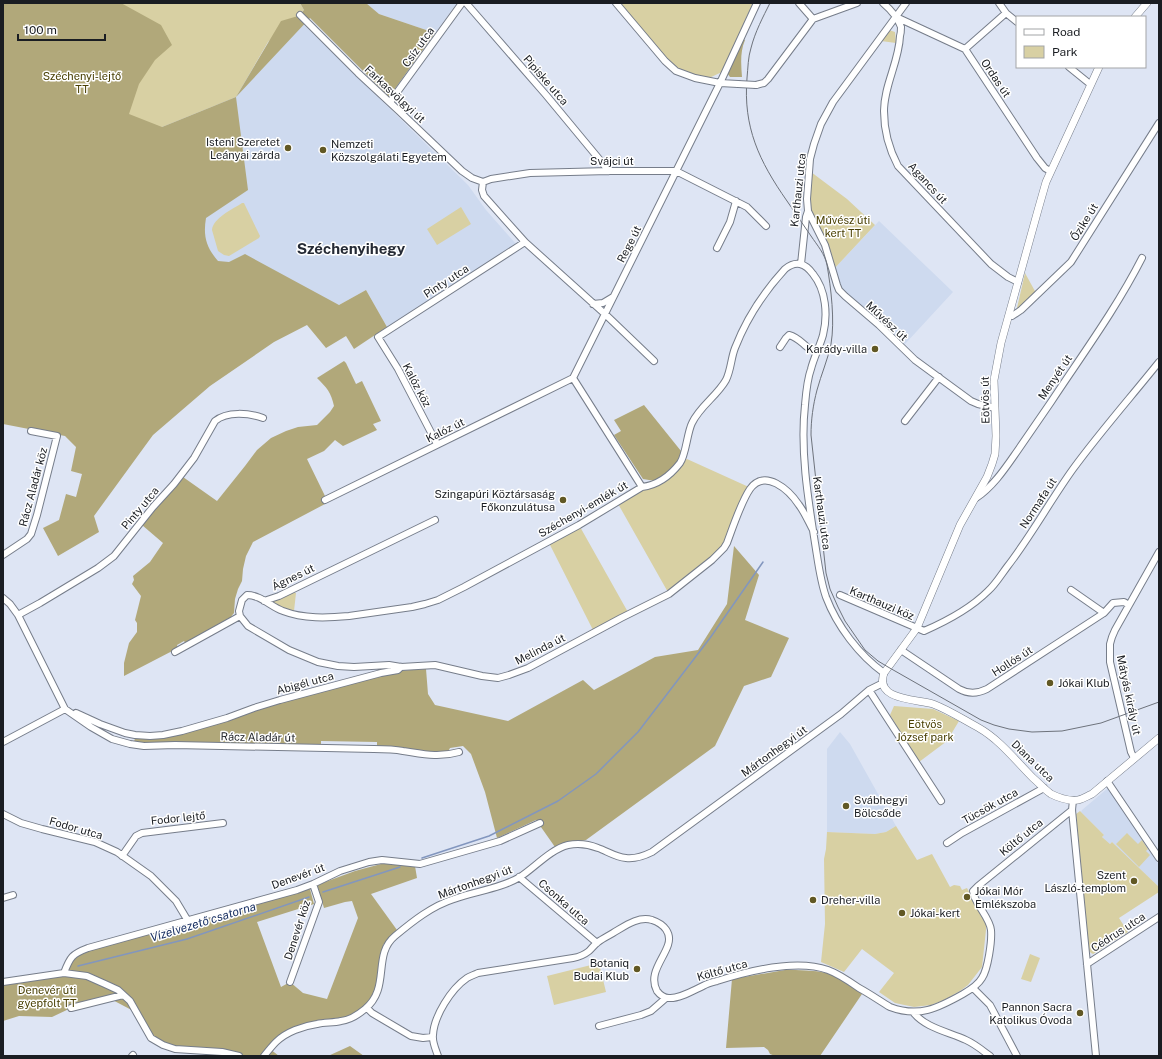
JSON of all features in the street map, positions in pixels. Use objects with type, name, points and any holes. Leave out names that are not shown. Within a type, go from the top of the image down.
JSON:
[{"type":"street","name":"Csíz utca","points":[[390,102],[462,3]]},
{"type":"street","name":"Pipiske utca","points":[[466,3],[609,170]]},
{"type":"street","points":[[616,3],[665,61],[676,71],[695,78],[720,83],[756,85],[764,83],[768,79],[813,18],[857,3]]},
{"type":"street","name":"Rege út","points":[[573,378],[720,83],[757,3]]},
{"type":"street","points":[[798,3],[813,18]]},
{"type":"street","points":[[882,3],[896,16],[965,49],[1006,13]]},
{"type":"street","name":"Karthauzi utca","points":[[884,673],[860,652],[834,615],[826,595],[820,569],[804,455],[803,424],[809,376],[825,327],[825,310],[822,292],[816,278],[810,270],[800,264],[808,211],[807,198],[810,159],[821,124],[833,102],[906,3]]},
{"type":"street","points":[[999,3],[1006,13],[1016,21]]},
{"type":"street","points":[[1136,16],[1147,3]]},
{"type":"street","name":"Farkasvölgyi út","points":[[300,16],[462,171],[472,178],[483,182]]},
{"type":"street","name":"Agancs út","points":[[896,16],[901,28],[900,47],[886,93],[884,110],[886,134],[891,152],[898,166],[991,264],[1008,277],[1018,282]]},
{"type":"street","name":"Ordas út","points":[[965,49],[1037,158],[1045,168],[1050,171]]},
{"type":"street","points":[[1070,68],[1090,84]]},
{"type":"street","name":"Eötvös út","points":[[884,673],[917,628],[960,524],[987,477],[992,464],[995,454],[996,436],[994,380],[1009,315],[1050,171],[1098,68]]},
{"type":"street","name":"Őzike út","points":[[1009,315],[1012,316],[1021,310],[1071,262],[1159,123]]},
{"type":"street","name":"Svájci út","points":[[483,182],[491,179],[530,173],[609,170],[676,171],[747,207],[766,226]]},
{"type":"street","points":[[483,182],[482,190],[484,196],[525,242],[592,304],[605,314],[654,361]]},
{"type":"street","points":[[717,248],[730,222],[736,201]]},
{"type":"street","name":"Művész út","points":[[808,211],[825,245],[839,290],[879,324],[907,353],[916,360],[971,401],[995,408]]},
{"type":"street","name":"Pinty utca","points":[[378,336],[525,242]]},
{"type":"street","name":"Menyét út","points":[[974,499],[990,487],[1007,466],[1131,280],[1142,258]]},
{"type":"street","name":"Széchenyi-emlék út","points":[[264,601],[291,614],[323,617],[349,616],[425,604],[438,600],[579,524],[642,487],[651,486],[667,477],[681,462],[692,423],[700,411],[725,382],[728,375],[731,356],[758,301],[785,269],[796,263],[800,264]]},
{"type":"street","points":[[592,304],[603,303],[613,297]]},
{"type":"street","points":[[780,347],[789,335],[800,340],[808,348],[817,351]]},
{"type":"street","name":"Kalóz köz","points":[[378,336],[398,369],[437,444]]},
{"type":"street","name":"Normafa út","points":[[917,628],[924,631],[944,622],[965,610],[989,591],[1018,552],[1043,512],[1079,460],[1159,362]]},
{"type":"street","points":[[905,421],[939,377]]},
{"type":"street","points":[[573,378],[642,487]]},
{"type":"street","name":"Kalóz út","points":[[325,500],[573,378]]},
{"type":"street","name":"Pinty utca","points":[[18,615],[98,568],[114,556],[153,506],[174,484],[194,458],[215,421],[223,416],[232,414],[256,415],[263,418]]},
{"type":"street","name":"Rácz Aladár köz","points":[[3,555],[28,539],[31,534],[57,436],[31,431]]},
{"type":"street","name":"Melinda út","points":[[240,616],[248,626],[256,631],[289,650],[318,662],[346,667],[388,665],[401,667],[435,666],[498,678],[528,668],[669,594],[702,568],[724,548],[751,488],[763,480],[769,480],[779,485],[792,496],[800,505],[814,532]]},
{"type":"street","name":"Ágnes út","points":[[240,616],[239,607],[244,597],[247,595],[256,596],[264,601],[279,596],[435,520]]},
{"type":"street","name":"Mátyás király út","points":[[1134,758],[1123,721],[1110,662],[1109,650],[1112,637],[1159,552]]},
{"type":"street","points":[[1071,590],[1104,613]]},
{"type":"street","name":"Karthauzi köz","points":[[840,596],[917,628]]},
{"type":"street","name":"Rácz Aladár út","points":[[3,598],[10,604],[18,615],[65,709],[112,739],[144,746],[175,745],[374,749],[401,750],[438,756],[459,752]]},
{"type":"street","name":"Hollós út","points":[[901,650],[959,689],[971,693],[977,692],[987,689],[1104,613],[1113,603],[1124,602],[1129,605]]},
{"type":"street","points":[[175,652],[240,616]]},
{"type":"street","name":"Abigél utca","points":[[214,722],[280,700],[381,673],[398,670],[401,667]]},
{"type":"street","points":[[884,673],[882,680],[883,683],[869,690],[941,801]]},
{"type":"street","name":"Diana utca","points":[[883,683],[892,694],[905,699],[932,704],[987,734],[998,742],[1044,788],[1056,796],[1073,800]]},
{"type":"street","name":"Mártonhegyi út","points":[[264,1056],[277,1041],[291,1032],[317,1024],[342,1021],[356,1015],[366,1008],[377,995],[380,986],[385,948],[387,944],[416,919],[439,904],[454,898],[493,888],[519,877],[539,861],[561,847],[579,844],[589,845],[612,855],[627,858],[640,857],[652,852],[841,714],[869,690]]},
{"type":"street","points":[[3,742],[65,709]]},
{"type":"street","name":"Rácz Aladár út","points":[[65,709],[113,729],[135,735],[163,735],[214,722]]},
{"type":"street","points":[[1096,1056],[1072,810],[1073,800],[1079,800],[1092,794],[1159,738]]},
{"type":"street","points":[[1107,781],[1159,858]]},
{"type":"street","name":"Tücsök utca","points":[[948,843],[962,833],[1044,788]]},
{"type":"street","name":"Költő utca","points":[[666,998],[675,998],[705,984],[738,975],[781,967],[799,966],[815,967],[840,975],[890,1007],[899,1010],[913,1012],[930,1010],[943,1004],[973,988],[981,980],[988,960],[991,928],[975,899],[973,891],[1072,810]]},
{"type":"street","name":"Fodor utca","points":[[3,814],[21,823],[95,842],[117,852],[151,876],[176,901],[188,921]]},
{"type":"street","name":"Fodor lejtő","points":[[122,856],[136,836],[142,833],[223,823]]},
{"type":"street","name":"Denevér út","points":[[64,973],[71,956],[76,952],[88,948],[297,890],[340,871],[369,862],[382,860],[420,864],[500,841],[540,823]]},
{"type":"street","name":"Csonka utca","points":[[519,877],[597,943]]},
{"type":"street","name":"Denevér köz","points":[[290,982],[319,902],[312,884]]},
{"type":"street","points":[[3,898],[13,896]]},
{"type":"street","name":"Cédrus utca","points":[[1087,964],[1159,917]]},
{"type":"street","points":[[438,1056],[432,1037],[436,1022],[442,1008],[454,990],[468,978],[478,973],[573,958],[583,955],[597,943],[635,921],[652,920],[659,923],[668,932],[668,945],[656,972],[655,979],[657,990],[663,997],[666,998],[651,1011],[599,1026]]},
{"type":"street","points":[[3,982],[64,973],[87,976],[118,990],[130,1001],[151,1038],[163,1045],[175,1049],[222,1052],[239,1056]]},
{"type":"street","points":[[973,988],[990,1005],[1017,1056]]},
{"type":"street","points":[[71,1008],[123,995]]},
{"type":"street","points":[[366,1008],[411,1036],[423,1038],[432,1037]]},
{"type":"street","points":[[913,1012],[918,1018],[976,1045],[990,1056]]},
{"type":"shaded area","points":[[366,3],[457,3],[435,33],[379,14]]},
{"type":"shaded area","name":"Nemzeti Közszolgálati Egyetem","points":[[303,24],[468,185],[486,210],[516,244],[387,327],[366,290],[339,305],[222,278],[189,258],[216,100]]},
{"type":"shaded area","points":[[879,221],[953,292],[905,344],[842,289],[833,270]]},
{"type":"shaded area","points":[[840,732],[850,744],[896,826],[886,832],[875,834],[827,832],[827,749]]},
{"type":"shaded area","points":[[1108,788],[1159,865],[1159,887],[1112,842],[1110,844],[1102,837],[1104,835],[1081,812]]},
{"type":"green space","name":"Széchenyi-lejtő TT","points":[[3,3],[300,3],[304,10],[268,42],[236,97],[162,127],[3,238]]},
{"type":"green space","points":[[3,3],[121,3],[161,25],[172,45],[155,60],[139,84],[129,114],[162,127],[236,97],[248,190],[206,218],[206,241],[214,256],[218,261],[229,262],[245,254],[339,305],[366,290],[387,327],[354,349],[346,336],[326,348],[307,325],[274,342],[210,386],[153,435],[94,516],[99,532],[58,556],[43,528],[59,520],[66,494],[76,497],[82,474],[71,471],[76,447],[65,436],[3,424]]},
{"type":"green space","points":[[300,3],[366,3],[379,14],[435,33],[389,97],[310,18],[236,97],[281,21],[298,16],[304,10]]},
{"type":"green space","points":[[618,3],[753,3],[722,72],[709,78],[688,74],[675,68]]},
{"type":"green space","points":[[889,30],[895,32],[896,43],[881,41]]},
{"type":"green space","points":[[742,38],[745,40],[741,63],[742,77],[730,77],[727,73]]},
{"type":"green space","name":"Művész úti kert TT","points":[[811,172],[847,199],[875,225],[833,270],[811,212]]},
{"type":"green space","points":[[244,203],[260,236],[229,256],[224,255],[218,251],[212,230],[213,226],[224,214]]},
{"type":"green space","points":[[461,207],[471,224],[437,245],[427,229]]},
{"type":"green space","points":[[1025,273],[1036,293],[1019,309],[1017,308]]},
{"type":"green space","points":[[344,361],[356,384],[362,381],[381,421],[373,424],[377,430],[343,446],[335,440],[324,451],[307,459],[325,496],[322,499],[325,504],[253,542],[246,556],[242,581],[235,599],[234,613],[230,618],[186,644],[184,641],[177,645],[178,648],[124,676],[124,663],[129,643],[137,632],[137,623],[135,620],[141,596],[132,584],[134,580],[133,576],[150,562],[163,543],[142,525],[183,477],[217,501],[257,450],[271,438],[298,427],[317,425],[334,406],[328,390],[317,378]]},
{"type":"green space","points":[[644,405],[681,451],[678,461],[666,475],[655,481],[643,479],[614,435],[621,431],[614,420]]},
{"type":"green space","points":[[687,459],[751,488],[727,543],[669,594],[617,502],[651,486],[681,462]]},
{"type":"green space","points":[[579,525],[629,614],[594,632],[548,541]]},
{"type":"green space","points":[[734,546],[759,575],[745,620],[789,638],[771,677],[744,686],[715,746],[586,840],[555,847],[536,820],[497,838],[485,792],[471,754],[463,746],[450,748],[448,752],[442,753],[402,748],[377,747],[377,742],[321,741],[321,746],[134,742],[135,738],[153,738],[231,720],[258,709],[396,671],[426,669],[428,694],[435,705],[508,721],[583,680],[594,690],[655,657],[698,650],[727,604]]},
{"type":"green space","points":[[293,592],[296,593],[294,611],[287,610],[273,604],[273,601]]},
{"type":"green space","name":"Eötvös József park","points":[[894,706],[933,709],[959,721],[947,741],[919,762],[890,715]]},
{"type":"green space","points":[[1080,811],[1104,835],[1102,837],[1110,844],[1112,842],[1159,887],[1159,892],[1119,918],[1128,932],[1093,954],[1089,951],[1076,814]]},
{"type":"green space","name":"Jókai-kert","points":[[896,826],[917,860],[932,854],[950,887],[954,885],[960,886],[962,890],[967,888],[986,924],[982,967],[968,985],[960,991],[931,1005],[914,1007],[895,1003],[879,992],[894,973],[862,949],[844,972],[821,962],[825,924],[824,859],[827,832],[875,834],[886,832]]},
{"type":"green space","points":[[1127,833],[1138,844],[1142,840],[1148,849],[1146,851],[1150,855],[1139,867],[1116,844]]},
{"type":"green space","name":"Denevér úti gyepfolt TT","points":[[381,864],[415,866],[417,878],[371,894],[397,930],[383,945],[384,954],[377,995],[356,1015],[291,1032],[270,1049],[279,1056],[239,1056],[190,1051],[151,1038],[141,1015],[105,996],[72,1004],[71,1008],[52,1017],[19,1016],[3,1021],[3,982],[64,973],[77,952],[310,889],[314,904],[257,922],[281,987],[290,982],[303,993],[327,999],[358,918],[352,901],[324,908],[317,885],[355,871]]},
{"type":"green space","points":[[1030,954],[1040,958],[1031,982],[1021,979]]},
{"type":"green space","points":[[599,963],[606,992],[554,1005],[547,976]]},
{"type":"green space","points":[[785,970],[811,971],[831,974],[862,994],[820,1056],[775,1056],[770,1054],[764,1047],[726,1048],[732,979]]},
{"type":"green space","points":[[350,1046],[364,1056],[328,1056]]},
{"type":"waterway","points":[[422,858],[489,836],[558,801],[596,774],[638,732],[710,638],[763,562]]},
{"type":"waterway","name":"Vízelvezető csatorna","points":[[323,892],[400,867]]},
{"type":"waterway","name":"Vízelvezető csatorna","points":[[78,966],[187,939],[309,897]]},
{"type":"tram line","points":[[770,3],[757,30],[749,55],[746,96],[755,143],[768,172],[820,250],[827,265],[833,325],[830,350],[814,401],[811,435],[826,573],[830,589],[845,621],[865,650],[878,661],[981,720],[1009,729],[1032,732],[1062,731],[1101,723],[1159,702]]},
{"type":"place","name":"Isteni Szeretet Leányai zárda","points":[[288,148]]},
{"type":"place","name":"Nemzeti Közszolgálati Egyetem","points":[[323,150]]},
{"type":"place","name":"Karády-villa","points":[[875,349]]},
{"type":"place","name":"Szingapúri Köztársaság Főkonzulátusa","points":[[563,500]]},
{"type":"place","name":"Jókai Klub","points":[[1050,683]]},
{"type":"place","name":"Svábhegyi Bölcsőde","points":[[846,806]]},
{"type":"place","name":"Szent László-templom","points":[[1134,881]]},
{"type":"place","name":"Jókai Mór Emlékszoba","points":[[967,897]]},
{"type":"place","name":"Dreher-villa","points":[[813,900]]},
{"type":"place","name":"Jókai-kert","points":[[902,913]]},
{"type":"place","name":"Botaniq Budai Klub","points":[[637,969]]},
{"type":"place","name":"Pannon Sacra Katolikus Óvoda","points":[[1080,1013]]},
{"type":"district","name":"Széchenyihegy","points":[[351,249]]}]
